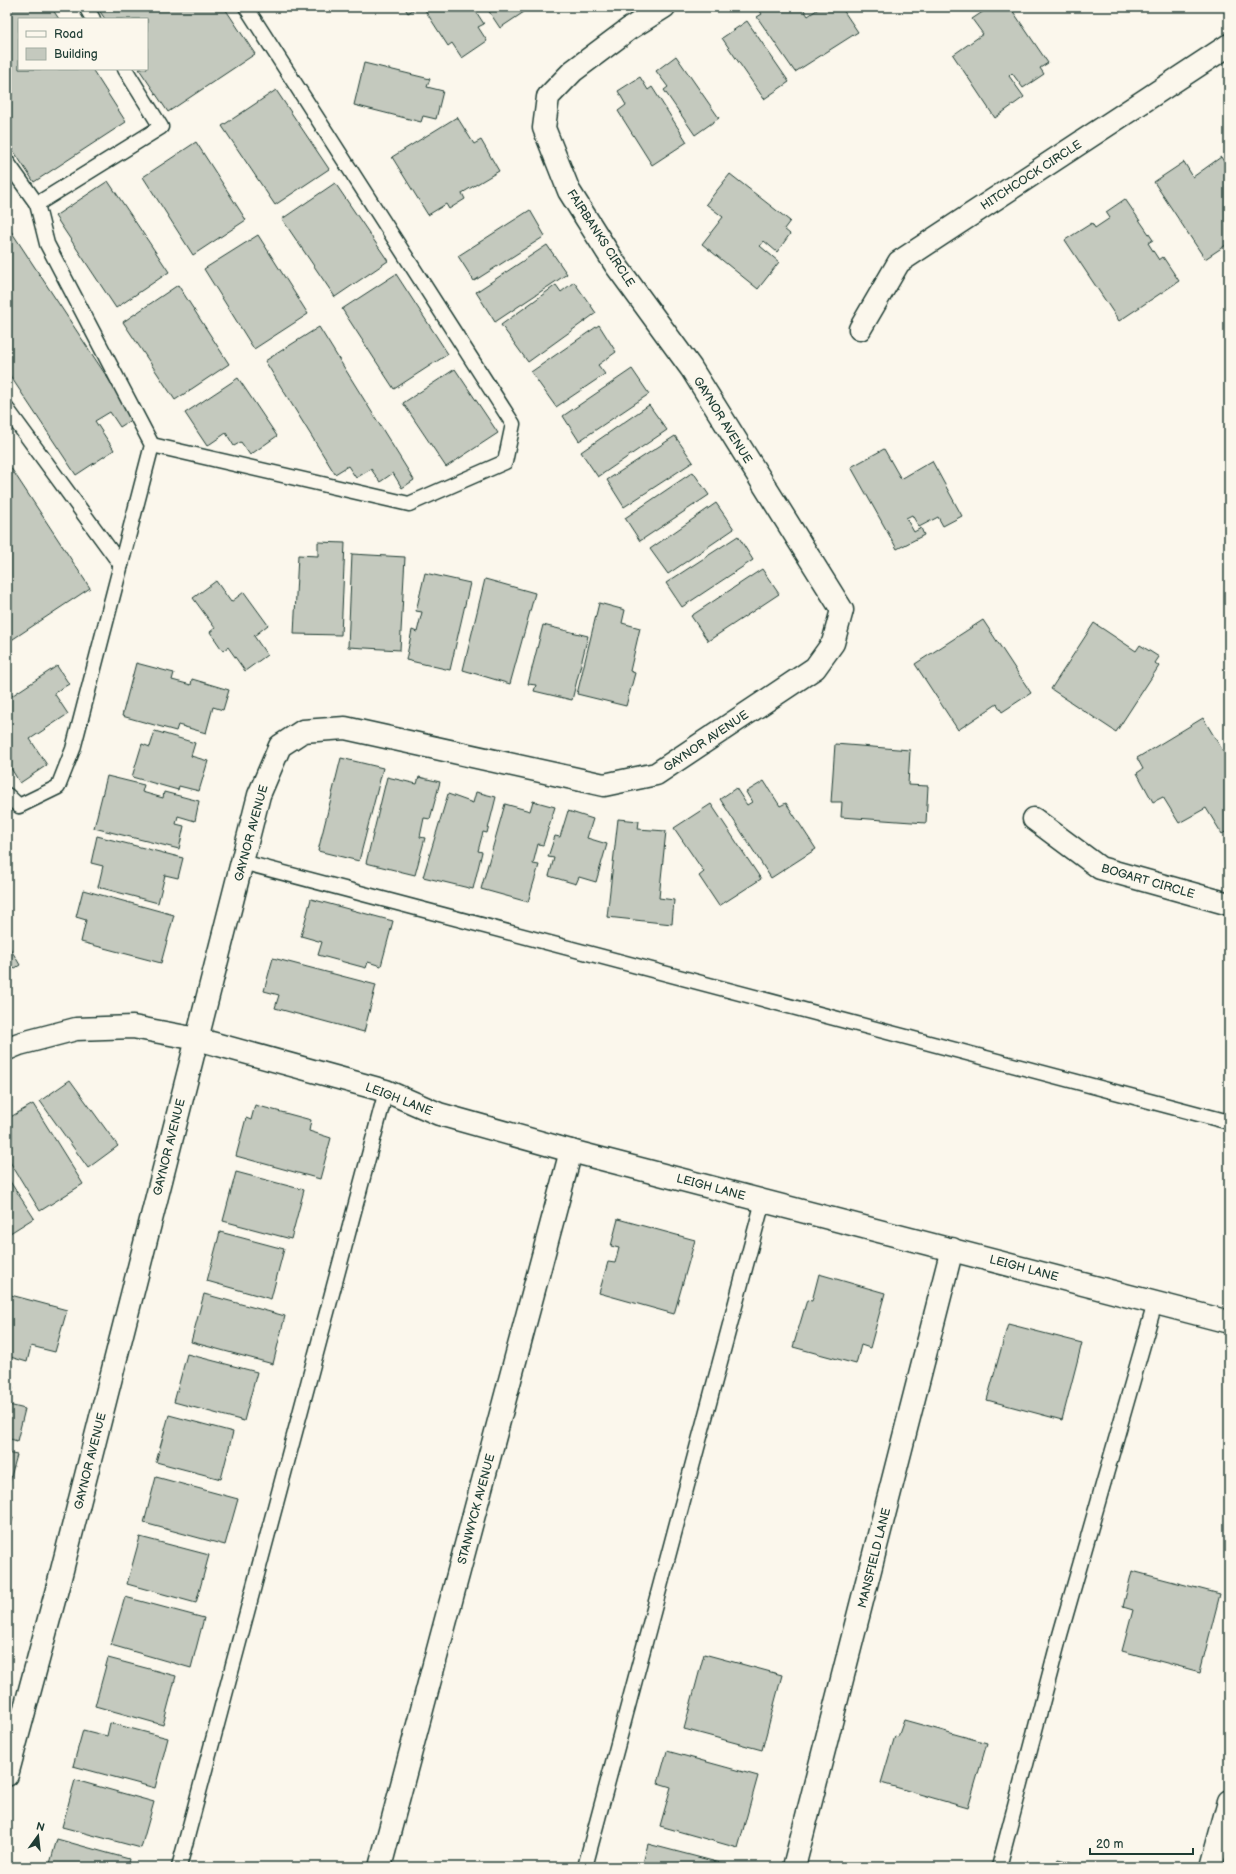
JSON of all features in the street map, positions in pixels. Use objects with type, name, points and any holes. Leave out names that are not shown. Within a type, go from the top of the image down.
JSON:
[{"type":"street","name":"FAIRBANKS CIRCLE","points":[[664,7],[629,29],[574,71],[548,97],[544,128],[569,191],[616,264],[691,368]]},
{"type":"street","name":"HITCHCOCK CIRCLE","points":[[860,330],[899,262],[1229,45]]},
{"type":"street","name":"GAYNOR AVENUE","points":[[7,1776],[64,1562],[259,795],[280,746],[303,731],[345,728],[604,785],[656,774],[815,668],[833,643],[842,610],[691,368]]},
{"type":"street","name":"BOGART CIRCLE","points":[[1034,819],[1100,868],[1229,904]]},
{"type":"street","name":"LEIGH LANE","points":[[7,1049],[19,1044],[76,1029],[133,1028],[197,1039],[386,1091],[439,1114],[571,1151],[1229,1322]]},
{"type":"street","name":"STANWYCK AVENUE","points":[[380,1867],[571,1151]]},
{"type":"street","name":"MANSFIELD LANE","points":[[794,1867],[952,1250]]},
{"type":"street","points":[[1212,1867],[1229,1801]]},
{"type":"lane","points":[[86,7],[92,18]]},
{"type":"lane","points":[[152,445],[409,504],[505,462],[513,424],[246,7]]},
{"type":"lane","points":[[37,204],[161,127],[126,70]]},
{"type":"lane","points":[[7,162],[37,204],[47,244],[152,445],[73,749],[58,787],[19,806],[7,795]]},
{"type":"lane","points":[[7,409],[121,565]]},
{"type":"lane","points":[[242,862],[1229,1122]]},
{"type":"lane","points":[[179,1867],[386,1091]]},
{"type":"lane","points":[[585,1867],[763,1200]]},
{"type":"lane","points":[[999,1867],[1060,1635],[1155,1302]]},
{"type":"building","points":[[7,7],[51,7],[58,18],[18,18],[18,70],[93,70],[126,122],[34,182],[7,141]]},
{"type":"building","points":[[97,7],[224,7],[255,54],[168,112],[140,70],[148,70],[148,18],[104,18]]},
{"type":"building","points":[[404,7],[418,7],[408,13]]},
{"type":"building","points":[[423,7],[473,7],[484,24],[478,27],[487,41],[462,58],[452,43],[448,46]]},
{"type":"building","points":[[486,7],[520,7],[524,12],[500,28]]},
{"type":"building","points":[[757,7],[802,7],[808,16],[821,7],[841,7],[858,32],[795,72],[757,17],[762,14]]},
{"type":"building","points":[[990,7],[1010,7],[1048,63],[1040,68],[1044,74],[1023,88],[1012,73],[1009,76],[1024,97],[995,118],[953,55],[983,34],[972,19]]},
{"type":"building","points":[[747,21],[789,82],[764,99],[722,38]]},
{"type":"building","points":[[676,56],[719,118],[695,135],[664,90],[668,87],[656,71]]},
{"type":"building","points":[[364,63],[430,79],[427,87],[443,91],[436,119],[423,116],[421,122],[354,105]]},
{"type":"building","points":[[640,77],[648,90],[652,87],[687,142],[652,165],[618,111],[626,105],[618,91]]},
{"type":"building","points":[[276,90],[329,169],[275,205],[222,126]]},
{"type":"building","points":[[457,117],[474,144],[481,140],[499,171],[462,193],[465,199],[449,209],[446,204],[428,215],[392,157]]},
{"type":"building","points":[[196,142],[246,220],[193,255],[143,177]]},
{"type":"building","points":[[1221,157],[1229,169],[1229,243],[1205,259],[1154,182],[1184,162],[1193,177]]},
{"type":"building","points":[[730,174],[790,221],[784,229],[790,234],[777,252],[764,241],[760,246],[779,262],[758,289],[702,244],[723,217],[706,204]]},
{"type":"building","points":[[108,181],[169,272],[116,308],[55,216]]},
{"type":"building","points":[[335,183],[388,261],[335,297],[282,219]]},
{"type":"building","points":[[1125,199],[1153,240],[1148,243],[1159,260],[1163,257],[1179,281],[1119,321],[1065,240],[1092,223],[1095,228],[1110,218],[1106,212]]},
{"type":"building","points":[[530,210],[545,236],[474,281],[458,256]]},
{"type":"building","points":[[7,225],[134,418],[120,427],[110,412],[95,421],[114,450],[76,475],[7,371]]},
{"type":"building","points":[[258,235],[308,314],[254,349],[204,269]]},
{"type":"building","points":[[547,245],[567,274],[495,322],[476,292]]},
{"type":"building","points":[[396,274],[448,354],[394,389],[342,309]]},
{"type":"building","points":[[574,282],[596,313],[528,362],[501,325],[556,285],[561,292]]},
{"type":"building","points":[[178,285],[229,364],[175,400],[123,322]]},
{"type":"building","points":[[599,325],[616,352],[598,365],[605,374],[556,407],[531,372]]},
{"type":"building","points":[[319,327],[414,480],[402,488],[393,473],[380,482],[371,469],[356,478],[348,466],[335,474],[265,361]]},
{"type":"building","points":[[455,369],[498,433],[446,467],[403,403]]},
{"type":"building","points":[[632,369],[649,394],[579,441],[563,416]]},
{"type":"building","points":[[238,378],[277,436],[250,455],[241,442],[234,446],[226,433],[207,446],[185,413]]},
{"type":"building","points":[[649,405],[667,430],[598,477],[581,452]]},
{"type":"building","points":[[675,436],[693,462],[624,507],[607,480]]},
{"type":"building","points":[[884,449],[901,479],[932,461],[962,516],[943,526],[938,517],[919,527],[912,515],[906,518],[914,532],[921,528],[924,535],[897,549],[851,467]]},
{"type":"building","points":[[9,465],[90,588],[7,643],[7,466]]},
{"type":"building","points":[[693,472],[709,495],[640,541],[625,518]]},
{"type":"building","points":[[716,503],[734,529],[668,574],[650,549]]},
{"type":"building","points":[[738,536],[753,560],[682,607],[666,583]]},
{"type":"building","points":[[318,542],[345,543],[341,635],[294,634],[298,555],[318,556]]},
{"type":"building","points":[[352,554],[405,557],[400,650],[348,647]]},
{"type":"building","points":[[762,569],[779,594],[708,641],[691,616]]},
{"type":"building","points":[[425,573],[470,583],[450,670],[406,660],[412,630],[417,632],[422,612],[416,611]]},
{"type":"building","points":[[485,579],[535,593],[510,684],[463,670]]},
{"type":"building","points":[[216,581],[231,602],[244,592],[268,625],[254,636],[267,655],[245,671],[228,647],[223,651],[210,632],[215,628],[193,598]]},
{"type":"building","points":[[599,603],[625,610],[622,623],[640,628],[630,671],[635,673],[626,706],[577,694]]},
{"type":"building","points":[[983,620],[1031,693],[1002,712],[997,704],[958,730],[915,664]]},
{"type":"building","points":[[1094,623],[1136,651],[1140,645],[1159,657],[1155,663],[1159,666],[1116,732],[1051,689]]},
{"type":"building","points":[[543,625],[588,636],[572,700],[534,691],[536,685],[528,684]]},
{"type":"building","points":[[136,663],[174,673],[172,680],[191,685],[192,679],[229,690],[223,710],[213,707],[206,733],[178,725],[176,731],[122,716]]},
{"type":"building","points":[[57,666],[69,684],[54,693],[68,714],[30,739],[47,765],[20,783],[7,762],[7,699]]},
{"type":"building","points":[[1203,718],[1229,761],[1229,830],[1222,834],[1206,808],[1179,823],[1163,797],[1153,802],[1137,773],[1143,769],[1137,758]]},
{"type":"building","points":[[155,731],[195,743],[191,756],[208,761],[199,791],[179,786],[178,790],[132,777],[142,744],[150,747]]},
{"type":"building","points":[[835,744],[910,750],[908,785],[928,786],[926,823],[841,817],[842,802],[831,802]]},
{"type":"building","points":[[341,758],[383,768],[359,861],[318,851]]},
{"type":"building","points":[[107,776],[144,785],[142,792],[163,798],[164,792],[199,801],[195,821],[178,816],[176,824],[184,826],[179,849],[94,828]]},
{"type":"building","points":[[387,777],[417,784],[419,777],[440,782],[430,819],[424,818],[420,837],[425,838],[415,875],[366,863]]},
{"type":"building","points":[[764,781],[780,806],[786,803],[816,849],[771,878],[720,799],[736,788],[747,805],[752,802],[746,792]]},
{"type":"building","points":[[476,792],[496,797],[487,833],[483,832],[478,851],[482,852],[473,889],[423,877],[448,794],[473,803]]},
{"type":"building","points":[[533,801],[555,807],[543,845],[538,844],[533,864],[539,865],[528,902],[481,889],[505,804],[530,811]]},
{"type":"building","points":[[711,804],[761,879],[719,906],[699,876],[704,872],[674,828]]},
{"type":"building","points":[[568,811],[593,819],[587,838],[607,844],[596,882],[579,877],[576,884],[549,876],[554,858],[548,857],[555,836],[560,837]]},
{"type":"building","points":[[618,819],[639,821],[638,829],[666,831],[659,898],[674,900],[672,924],[607,917]]},
{"type":"building","points":[[97,836],[183,858],[178,878],[165,875],[158,903],[98,887],[103,866],[91,863]]},
{"type":"building","points":[[83,890],[174,915],[161,963],[81,942],[86,920],[76,917]]},
{"type":"building","points":[[311,899],[393,921],[381,966],[368,962],[366,968],[318,955],[322,942],[301,936]]},
{"type":"building","points":[[7,943],[20,965],[7,973]]},
{"type":"building","points":[[273,958],[376,985],[364,1032],[275,1008],[279,995],[264,991]]},
{"type":"building","points":[[70,1080],[118,1146],[88,1168],[40,1101]]},
{"type":"building","points":[[33,1104],[83,1184],[40,1211],[7,1157],[7,1119]]},
{"type":"building","points":[[255,1105],[311,1120],[309,1131],[331,1138],[320,1179],[236,1156],[246,1118],[251,1120]]},
{"type":"building","points":[[236,1172],[304,1190],[291,1239],[223,1221]]},
{"type":"building","points":[[7,1177],[34,1218],[7,1235]]},
{"type":"building","points":[[618,1219],[695,1240],[674,1314],[599,1293],[608,1262],[615,1263],[619,1248],[611,1246]]},
{"type":"building","points":[[220,1232],[284,1249],[271,1299],[207,1281]]},
{"type":"building","points":[[819,1274],[885,1293],[870,1348],[861,1345],[856,1364],[793,1347],[807,1300],[812,1301]]},
{"type":"building","points":[[7,1294],[67,1310],[55,1352],[31,1346],[27,1362],[7,1356]]},
{"type":"building","points":[[204,1294],[285,1316],[273,1364],[191,1342]]},
{"type":"building","points":[[1008,1324],[1082,1343],[1062,1420],[987,1400]]},
{"type":"building","points":[[187,1354],[257,1372],[244,1421],[174,1402]]},
{"type":"building","points":[[7,1386],[13,1388],[9,1405],[25,1409],[17,1441],[7,1438]]},
{"type":"building","points":[[169,1415],[233,1432],[221,1479],[156,1462]]},
{"type":"building","points":[[7,1453],[17,1455],[7,1491]]},
{"type":"building","points":[[156,1477],[238,1499],[225,1545],[144,1523]]},
{"type":"building","points":[[7,1516],[13,1517],[7,1542]]},
{"type":"building","points":[[140,1537],[209,1555],[196,1603],[127,1584]]},
{"type":"building","points":[[1132,1571],[1220,1594],[1200,1672],[1122,1651],[1133,1610],[1123,1607]]},
{"type":"building","points":[[125,1597],[204,1618],[191,1668],[111,1645]]},
{"type":"building","points":[[704,1654],[782,1675],[762,1750],[684,1729]]},
{"type":"building","points":[[108,1658],[176,1676],[163,1725],[95,1706]]},
{"type":"building","points":[[904,1720],[987,1743],[968,1808],[881,1783],[895,1736],[898,1737]]},
{"type":"building","points":[[110,1723],[168,1738],[155,1788],[73,1766],[83,1730],[107,1736]]},
{"type":"building","points":[[667,1751],[758,1776],[738,1848],[660,1826],[671,1787],[658,1783]]},
{"type":"building","points":[[75,1780],[154,1802],[141,1848],[62,1827]]},
{"type":"building","points":[[57,1839],[129,1859],[127,1867],[49,1867]]},
{"type":"building","points":[[648,1844],[732,1866],[732,1867],[642,1867]]},
{"type":"building","points":[[1058,1859],[1090,1867],[1055,1867]]}]
